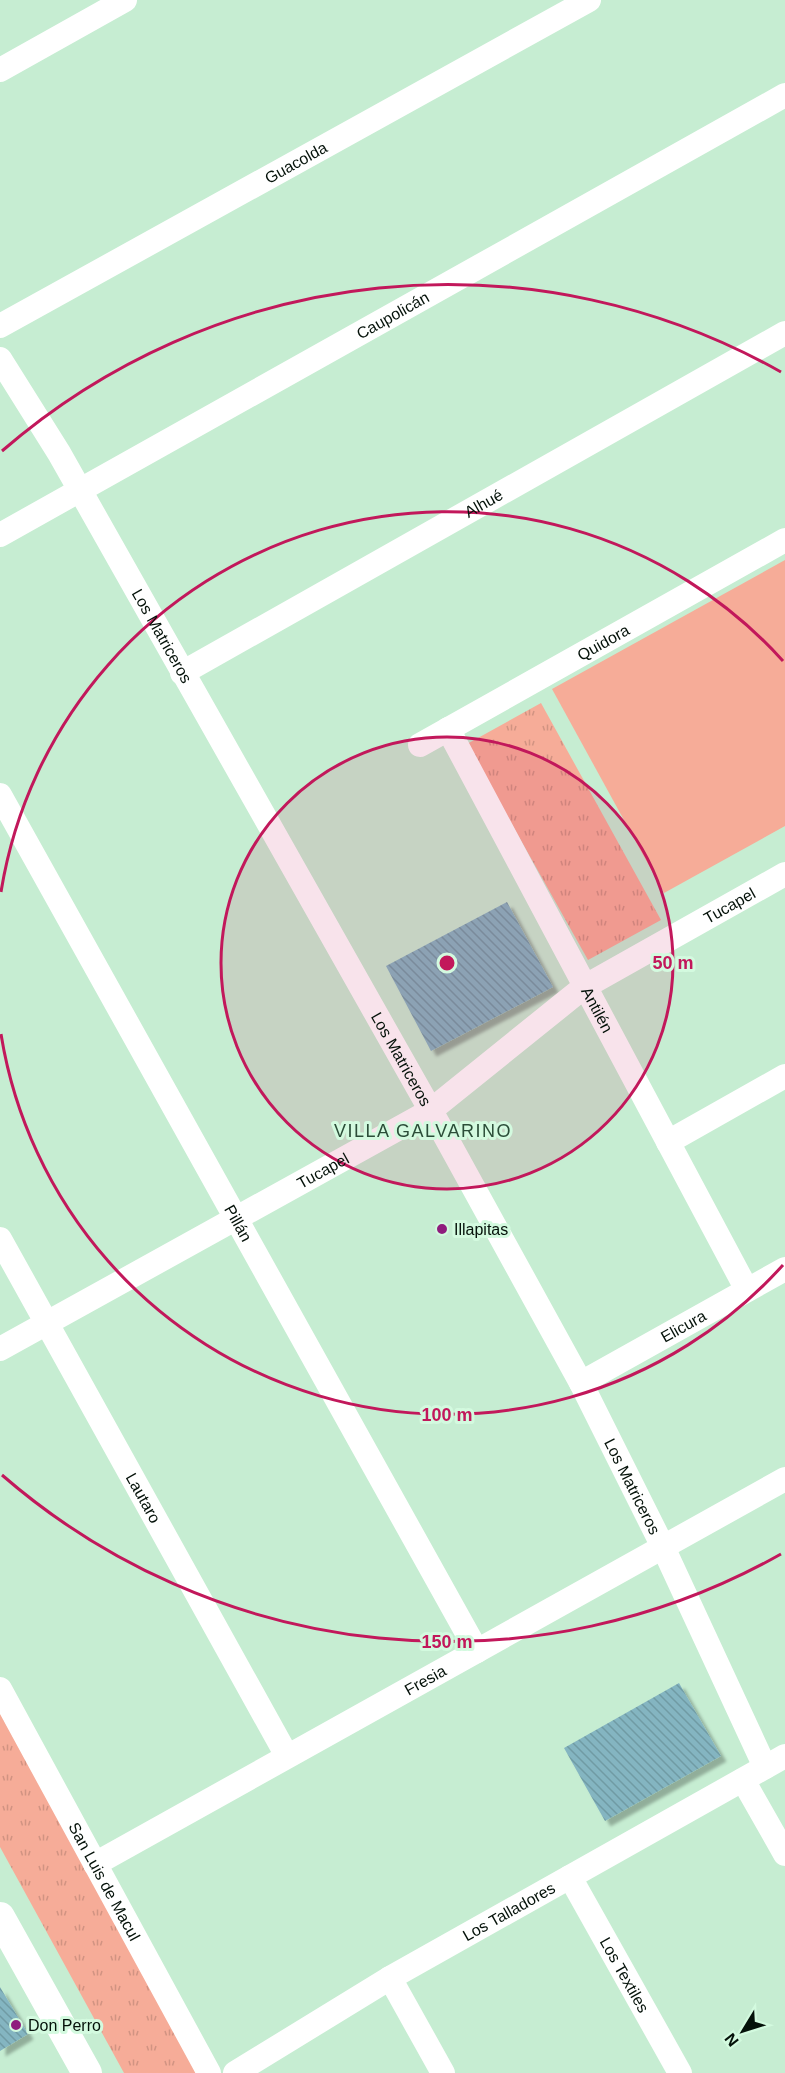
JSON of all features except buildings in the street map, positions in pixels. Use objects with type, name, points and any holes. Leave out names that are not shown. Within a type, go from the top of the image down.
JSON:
[{"type":"street","points":[[0,70],[125,0]]},
{"type":"street","name":"Guacolda","points":[[0,326],[589,0]]},
{"type":"street","name":"Caupolicán","points":[[0,535],[785,95]]},
{"type":"street","name":"Alhué","points":[[182,673],[785,333]]},
{"type":"street","name":"Los Matriceros","points":[[0,359],[34,411],[80,491],[581,1383],[663,1547],[775,1761]]},
{"type":"street","name":"Quidora","points":[[420,745],[785,540]]},
{"type":"street","name":"Antilén","points":[[448,729],[747,1290]]},
{"type":"street","name":"Pillán","points":[[0,795],[477,1651]]},
{"type":"street","name":"Tucapel","points":[[0,1349],[430,1111],[584,987],[785,874]]},
{"type":"street","points":[[668,1142],[785,1076]]},
{"type":"street","name":"Lautaro","points":[[0,1239],[287,1756]]},
{"type":"street","name":"Elicura","points":[[581,1383],[785,1269]]},
{"type":"street","name":"Fresia","points":[[95,1864],[785,1479]]},
{"type":"street","name":"San Luis de Macul","points":[[0,1689],[209,2073]]},
{"type":"street","name":"Los Talladores","points":[[235,2073],[390,1978],[775,1761]]},
{"type":"street","points":[[743,1780],[785,1854]]},
{"type":"street","name":"Los Textiles","points":[[570,1877],[680,2073]]},
{"type":"street","points":[[0,1917],[87,2073]]},
{"type":"street","points":[[390,1978],[443,2073]]},
{"type":"green space","points":[[785,560],[785,826],[664,893],[552,689]]},
{"type":"green space","points":[[541,703],[661,920],[588,960],[467,744]]},
{"type":"green space","points":[[0,1713],[197,2073],[124,2073],[0,1847]]},
{"type":"place","name":"Illapitas","points":[[442,1229]]},
{"type":"place","name":"Don Perro","points":[[16,2025]]},
{"type":"district","name":"VILLA GALVARINO","points":[[423,1131]]}]
